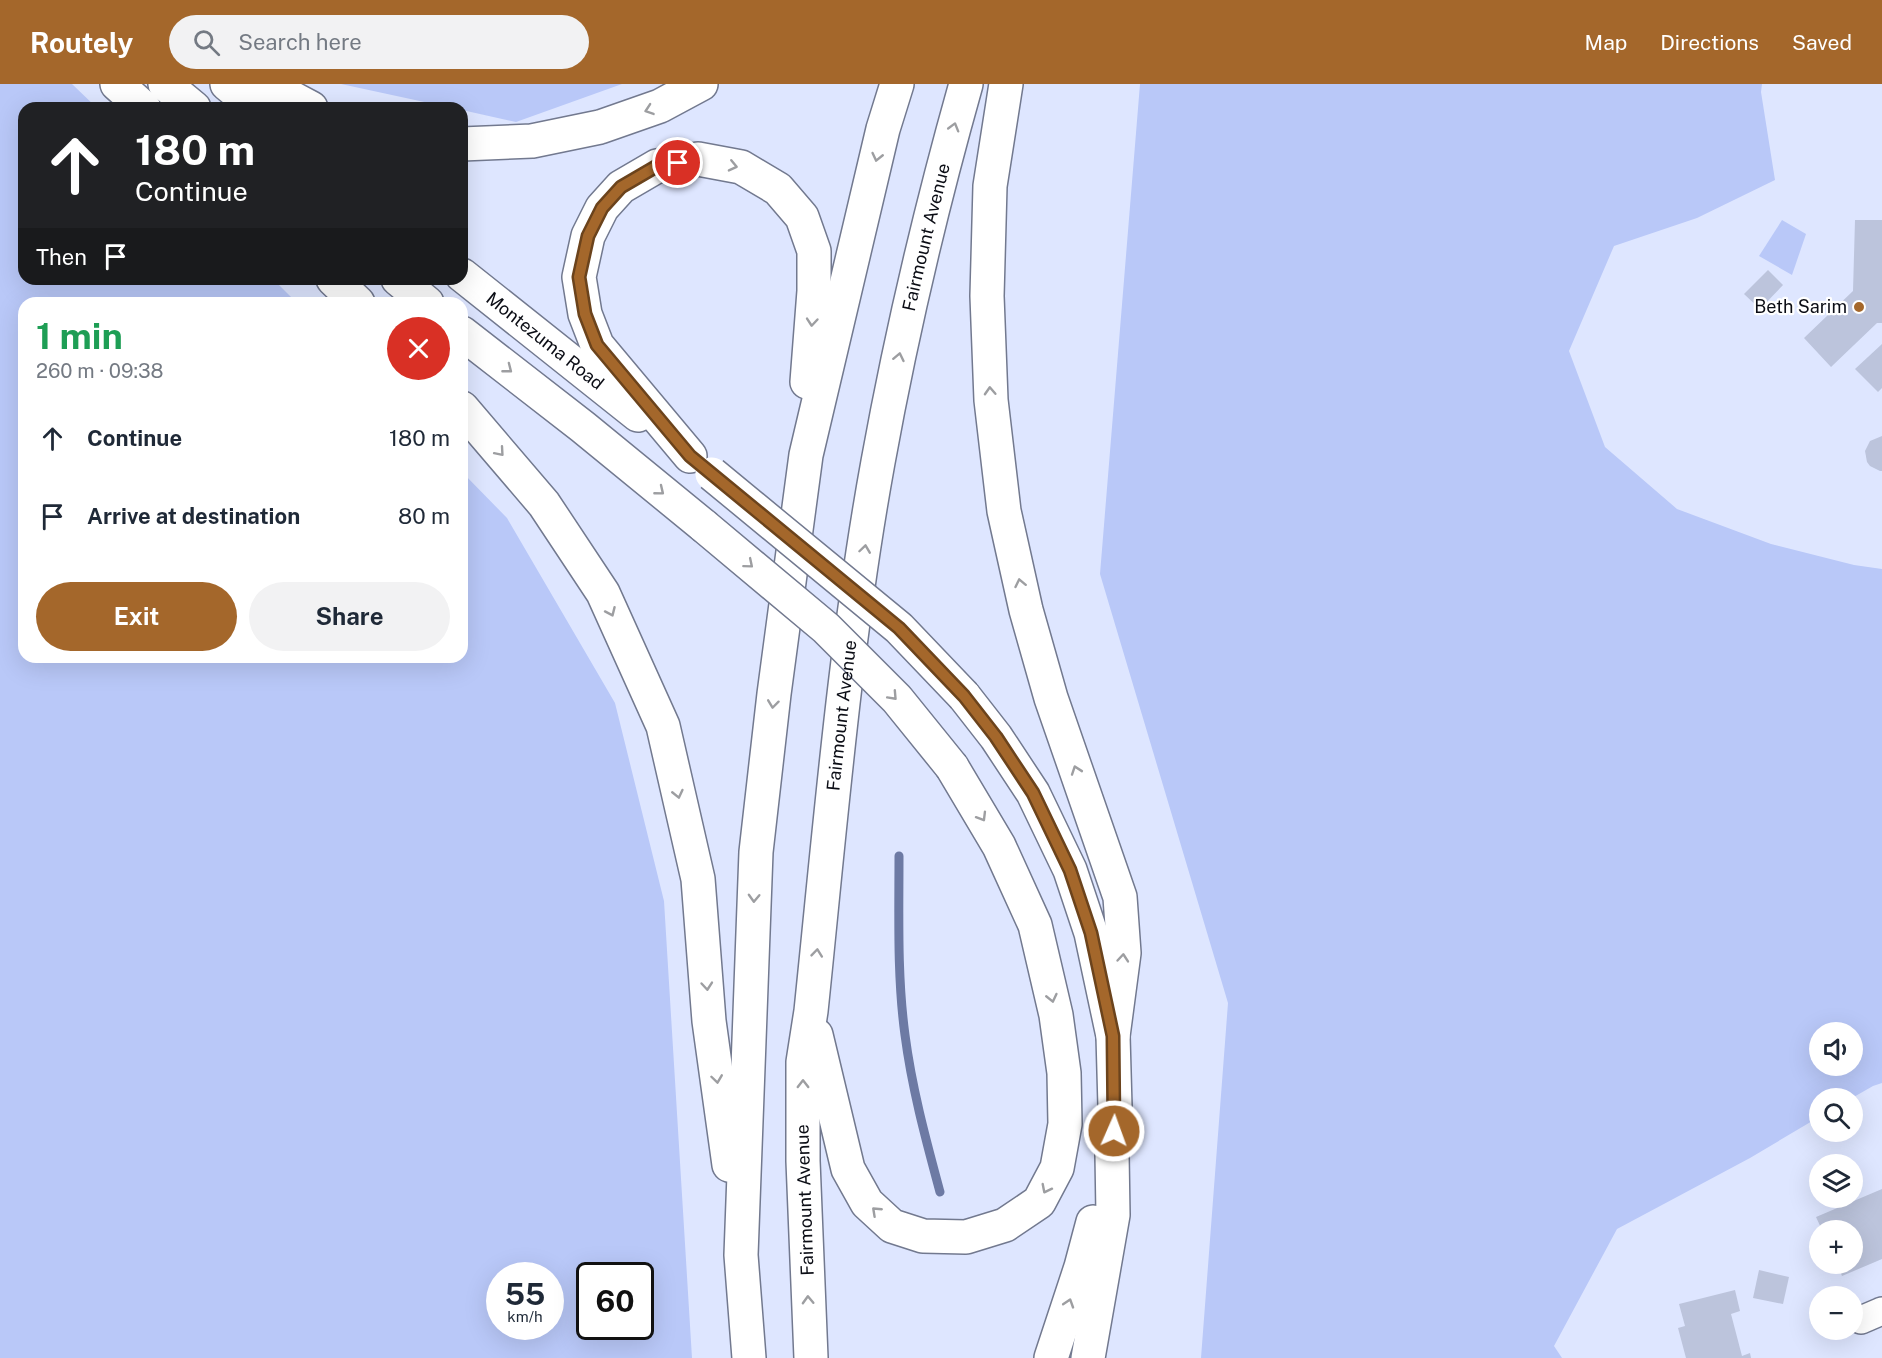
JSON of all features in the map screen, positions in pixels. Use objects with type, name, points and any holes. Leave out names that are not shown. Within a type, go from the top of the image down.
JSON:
[{"type":"main road","points":[[117,84],[137,102]]},
{"type":"main road","points":[[165,84],[188,102]]},
{"type":"main road","points":[[227,84],[249,102]]},
{"type":"main road","points":[[266,84],[299,102]]},
{"type":"main road","points":[[468,144],[532,141],[600,127],[660,106],[701,84]]},
{"type":"main road","points":[[741,1255],[756,852],[774,694],[806,455],[883,129],[897,84]]},
{"type":"main road","name":"Fairmount Avenue","points":[[811,1358],[803,1161],[803,1062],[811,1011],[844,690],[878,462],[916,276],[966,84]]},
{"type":"main road","points":[[1006,84],[990,186],[987,296],[991,400],[1004,511],[1026,610],[1051,698],[1120,897],[1124,953],[1113,1036]]},
{"type":"main road","points":[[701,465],[597,345],[585,314],[579,277],[588,236],[602,208],[621,187],[657,166],[698,159],[741,167],[778,189],[802,217],[814,251],[806,455]]},
{"type":"main road","name":"Montezuma Road","points":[[468,280],[701,465],[899,628],[964,696],[996,737],[1033,793],[1070,870],[1091,933],[1113,1036],[1115,1107],[1112,1154]]},
{"type":"main road","points":[[339,285],[352,297]]},
{"type":"main road","points":[[405,285],[420,297]]},
{"type":"main road","points":[[468,338],[704,526],[826,628],[897,699],[952,767],[999,846],[1035,925],[1056,1015],[1064,1073],[1065,1124],[1057,1168],[1039,1202],[1005,1225],[966,1237],[923,1236],[892,1226],[867,1203],[848,1169],[811,1011]]},
{"type":"main road","points":[[468,415],[544,504],[603,593],[663,726],[698,879],[709,1021],[741,1255],[749,1358]]},
{"type":"main road","points":[[1051,1358],[1081,1267],[1112,1154]]},
{"type":"main road","points":[[1088,1358],[1113,1215],[1112,1154]]},
{"type":"shaded area","points":[[0,84],[72,84],[91,102],[18,102],[18,285],[279,285],[291,297],[18,297],[18,663],[468,663],[468,478],[507,518],[615,703],[664,901],[692,1358],[0,1358]]},
{"type":"shaded area","points":[[341,84],[622,84],[516,122],[468,111],[468,102],[424,102]]},
{"type":"shaded area","points":[[1140,84],[1762,84],[1761,92],[1775,180],[1697,218],[1614,246],[1569,351],[1605,447],[1677,509],[1771,544],[1854,565],[1882,569],[1882,1083],[1863,1092],[1863,1088],[1809,1088],[1809,1123],[1750,1158],[1617,1229],[1554,1346],[1562,1358],[1201,1358],[1228,1003],[1100,574]]},
{"type":"shaded area","points":[[1782,220],[1806,234],[1792,275],[1759,256]]},
{"type":"building","name":"Beth Sarim","points":[[1855,220],[1882,220],[1882,323],[1877,323],[1831,367],[1804,338],[1853,291]]},
{"type":"building","points":[[1768,270],[1783,285],[1760,309],[1744,294]]},
{"type":"building","points":[[1882,344],[1882,388],[1878,392],[1855,369]]},
{"type":"building","points":[[1882,436],[1882,471],[1880,471],[1867,462],[1865,451],[1870,441]]},
{"type":"building","points":[[1882,1189],[1882,1259],[1863,1267],[1863,1220],[1817,1220],[1816,1217],[1837,1208],[1863,1208],[1863,1197]]},
{"type":"building","points":[[1759,1270],[1789,1277],[1783,1304],[1753,1298]]},
{"type":"building","points":[[1735,1290],[1740,1311],[1731,1314],[1742,1356],[1750,1353],[1751,1358],[1686,1358],[1678,1328],[1685,1326],[1679,1304]]},
{"type":"waterway","points":[[899,856],[902,1013],[915,1095],[940,1192]]},
{"type":"place","name":"Beth Sarim","points":[[1859,307]]},
{"type":"route","points":[[678,163],[657,166],[621,187],[602,208],[588,236],[579,277],[585,314],[597,345],[690,456],[899,628],[964,696],[996,737],[1033,793],[1070,870],[1091,933],[1113,1036],[1114,1131]]}]
